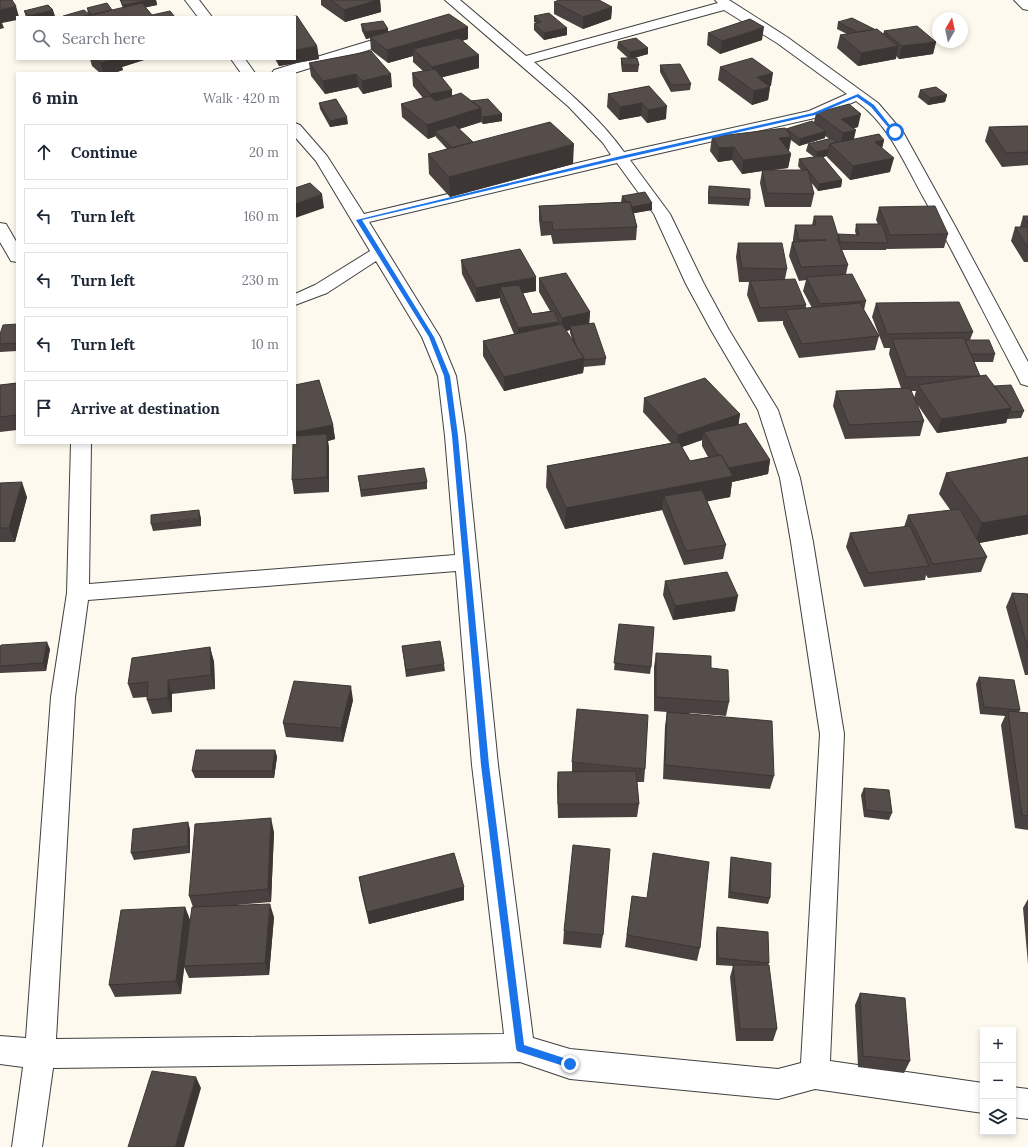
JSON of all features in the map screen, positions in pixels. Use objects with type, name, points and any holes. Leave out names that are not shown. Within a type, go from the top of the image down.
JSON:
[{"type":"street","points":[[192,0],[204,16]]},
{"type":"street","points":[[452,0],[574,104],[608,140],[662,214],[720,330],[768,410],[790,478],[802,542],[832,734],[814,1074]]},
{"type":"street","points":[[1021,0],[1028,6]]},
{"type":"street","points":[[523,60],[724,2],[782,40],[873,106],[895,132],[1028,380]]},
{"type":"street","points":[[453,20],[461,18],[476,20]]},
{"type":"street","points":[[283,72],[409,33]]},
{"type":"street","points":[[239,60],[247,72]]},
{"type":"street","points":[[359,220],[621,157],[814,114],[858,95]]},
{"type":"street","points":[[296,129],[322,159],[380,252],[431,337],[447,376],[455,436],[485,765],[520,1048]]},
{"type":"street","points":[[0,228],[16,255]]},
{"type":"street","points":[[296,300],[321,289],[380,252]]},
{"type":"street","points":[[27,1147],[40,1054],[64,697],[78,593],[81,444]]},
{"type":"street","points":[[78,593],[466,562]]},
{"type":"street","points":[[0,1050],[40,1054],[520,1048],[570,1064],[778,1084],[814,1074],[980,1098]]},
{"type":"street","points":[[1016,1102],[1028,1104]]},
{"type":"building","points":[[0,0],[12,0],[16,6],[0,10]]},
{"type":"building","points":[[120,0],[149,0],[124,5]]},
{"type":"building","points":[[331,0],[378,0],[344,10]]},
{"type":"building","points":[[559,0],[599,0],[612,7],[583,17],[554,2]]},
{"type":"building","points":[[107,3],[112,10],[92,15],[87,8]]},
{"type":"building","points":[[142,3],[152,15],[170,11],[174,16],[86,16]]},
{"type":"building","points":[[48,5],[53,10],[29,16],[24,11]]},
{"type":"building","points":[[84,10],[90,15],[86,16],[63,16]]},
{"type":"building","points":[[549,13],[567,28],[544,33],[534,24],[541,22],[534,16]]},
{"type":"building","points":[[449,14],[468,27],[387,50],[370,37]]},
{"type":"building","points":[[297,16],[317,46],[296,50]]},
{"type":"building","points":[[852,18],[874,29],[857,32],[838,22]]},
{"type":"building","points":[[750,19],[764,27],[722,41],[708,33]]},
{"type":"building","points":[[383,21],[388,29],[365,32],[361,24]]},
{"type":"building","points":[[917,26],[932,39],[932,42],[902,46],[884,31]]},
{"type":"building","points":[[877,29],[898,46],[861,53],[840,35]]},
{"type":"building","points":[[459,38],[479,55],[432,67],[413,49]]},
{"type":"building","points":[[636,38],[648,48],[630,52],[618,42]]},
{"type":"building","points":[[371,51],[391,74],[362,81],[356,74],[323,81],[309,63]]},
{"type":"building","points":[[621,58],[637,58],[639,65],[623,65]]},
{"type":"building","points":[[752,58],[773,73],[757,77],[770,87],[754,91],[720,67]]},
{"type":"building","points":[[97,60],[111,60],[101,63]]},
{"type":"building","points":[[680,64],[691,84],[671,85],[660,65]]},
{"type":"building","points":[[435,69],[452,90],[430,94],[412,73]]},
{"type":"building","points":[[649,86],[667,106],[648,110],[642,103],[620,107],[608,94]]},
{"type":"building","points":[[936,87],[947,95],[930,98],[920,90]]},
{"type":"building","points":[[461,93],[481,108],[427,125],[401,104],[429,96],[436,101]]},
{"type":"building","points":[[336,99],[347,117],[330,121],[319,103]]},
{"type":"building","points":[[488,99],[502,114],[483,117],[481,115],[481,108],[471,101]]},
{"type":"building","points":[[849,104],[861,114],[841,119],[856,130],[843,133],[816,113]]},
{"type":"building","points":[[812,121],[826,131],[800,139],[786,129]]},
{"type":"building","points":[[550,122],[574,144],[449,177],[428,154]]},
{"type":"building","points":[[455,125],[473,142],[453,148],[435,131]]},
{"type":"building","points":[[1028,126],[1028,152],[1006,153],[989,127]]},
{"type":"building","points":[[785,128],[791,137],[779,138],[791,154],[743,160],[734,147],[719,148],[712,137]]},
{"type":"building","points":[[879,134],[884,140],[875,142],[894,158],[853,166],[830,144]]},
{"type":"building","points":[[832,138],[837,142],[830,144],[829,149],[817,152],[808,144]]},
{"type":"building","points":[[822,156],[842,180],[819,184],[799,159]]},
{"type":"building","points":[[762,170],[808,170],[814,194],[767,193]]},
{"type":"building","points":[[310,183],[322,194],[296,204],[296,188]]},
{"type":"building","points":[[709,186],[750,189],[750,199],[709,197]]},
{"type":"building","points":[[645,192],[652,203],[632,207],[630,202],[626,202],[622,196]]},
{"type":"building","points":[[630,202],[637,227],[553,230],[552,222],[542,222],[539,206]]},
{"type":"building","points":[[935,206],[948,234],[890,235],[879,207]]},
{"type":"building","points":[[814,216],[832,216],[839,239],[837,239],[848,265],[801,267],[792,242],[826,240],[799,240],[795,225],[816,225]]},
{"type":"building","points":[[1023,216],[1028,216],[1028,224]]},
{"type":"building","points":[[856,224],[882,224],[888,243],[840,242],[838,234],[859,235]]},
{"type":"building","points":[[1015,227],[1028,227],[1028,248]]},
{"type":"building","points":[[738,243],[782,243],[787,269],[742,268]]},
{"type":"building","points":[[520,249],[536,277],[476,288],[461,260]]},
{"type":"building","points":[[566,273],[590,312],[562,318],[539,278]]},
{"type":"building","points":[[852,274],[866,301],[820,304],[806,277]]},
{"type":"building","points":[[795,279],[806,305],[760,308],[750,281]]},
{"type":"building","points":[[519,285],[532,314],[554,311],[559,322],[518,328],[500,287]]},
{"type":"building","points":[[959,302],[973,332],[887,334],[876,303]]},
{"type":"building","points":[[860,303],[879,336],[802,344],[785,310]]},
{"type":"building","points":[[594,323],[606,358],[584,360],[577,348],[570,326]]},
{"type":"building","points":[[16,324],[16,343],[0,344],[0,334],[3,325]]},
{"type":"building","points":[[562,324],[584,358],[504,377],[483,341]]},
{"type":"building","points":[[964,338],[980,376],[906,377],[892,339]]},
{"type":"building","points":[[965,340],[989,340],[995,354],[971,354]]},
{"type":"building","points":[[986,375],[1011,408],[941,419],[918,385]]},
{"type":"building","points":[[705,378],[740,414],[678,435],[644,398]]},
{"type":"building","points":[[319,380],[333,425],[296,432],[296,385]]},
{"type":"building","points":[[16,383],[16,415],[0,417],[0,385]]},
{"type":"building","points":[[1011,385],[1024,411],[1010,412],[1011,408],[994,386]]},
{"type":"building","points":[[910,388],[924,421],[849,425],[836,391]]},
{"type":"building","points":[[746,423],[770,460],[729,468],[721,455],[718,455],[704,432]]},
{"type":"building","points":[[327,434],[327,477],[292,480],[293,444],[296,444],[296,436]]},
{"type":"building","points":[[679,442],[690,461],[721,455],[733,476],[566,508],[547,466]]},
{"type":"building","points":[[1028,457],[1028,515],[982,523],[946,473]]},
{"type":"building","points":[[424,468],[427,482],[361,490],[358,476]]},
{"type":"building","points":[[22,482],[9,528],[0,528],[0,483]]},
{"type":"building","points":[[702,490],[726,545],[686,551],[664,496]]},
{"type":"building","points":[[960,509],[987,557],[933,564],[908,515]]},
{"type":"building","points":[[199,510],[199,518],[151,524],[151,515]]},
{"type":"building","points":[[910,526],[929,566],[868,573],[850,533]]},
{"type":"building","points":[[727,572],[738,596],[675,606],[665,581]]},
{"type":"building","points":[[1012,593],[1028,594],[1028,649]]},
{"type":"building","points":[[619,624],[654,627],[651,667],[614,663]]},
{"type":"building","points":[[440,641],[444,664],[406,670],[402,646]]},
{"type":"building","points":[[47,642],[43,663],[0,666],[1,645]]},
{"type":"building","points":[[210,647],[211,675],[168,680],[168,698],[147,700],[148,682],[128,684],[132,658]]},
{"type":"building","points":[[656,653],[711,656],[711,668],[728,670],[729,702],[656,697]]},
{"type":"building","points":[[979,677],[1014,680],[1020,710],[984,707]]},
{"type":"building","points":[[294,681],[351,686],[341,728],[283,723]]},
{"type":"building","points":[[577,709],[648,715],[645,769],[572,762]]},
{"type":"building","points":[[1008,711],[1028,713],[1028,816],[1022,815]]},
{"type":"building","points":[[667,712],[772,721],[774,776],[665,765]]},
{"type":"building","points":[[196,750],[275,750],[272,771],[192,771]]},
{"type":"building","points":[[636,771],[639,804],[558,804],[558,772]]},
{"type":"building","points":[[864,788],[889,790],[892,813],[866,810]]},
{"type":"building","points":[[271,818],[268,889],[189,896],[195,824]]},
{"type":"building","points":[[188,822],[188,846],[131,853],[133,829]]},
{"type":"building","points":[[573,845],[610,849],[603,935],[564,931]]},
{"type":"building","points":[[454,853],[464,887],[367,912],[359,877]]},
{"type":"building","points":[[653,853],[709,862],[700,948],[627,935],[632,896],[647,898]]},
{"type":"building","points":[[731,857],[771,863],[770,898],[730,892]]},
{"type":"building","points":[[270,904],[265,963],[184,966],[192,907]]},
{"type":"building","points":[[185,907],[176,981],[109,985],[121,910]]},
{"type":"building","points":[[717,927],[768,932],[769,963],[718,958]]},
{"type":"building","points":[[733,965],[769,965],[777,1029],[740,1029]]},
{"type":"building","points":[[860,993],[905,998],[910,1061],[863,1056]]},
{"type":"building","points":[[152,1071],[196,1077],[175,1147],[128,1147]]},
{"type":"route","points":[[570,1064],[520,1048],[485,765],[455,436],[447,376],[431,337],[359,220],[621,157],[814,114],[858,95],[873,106],[895,132]]}]
